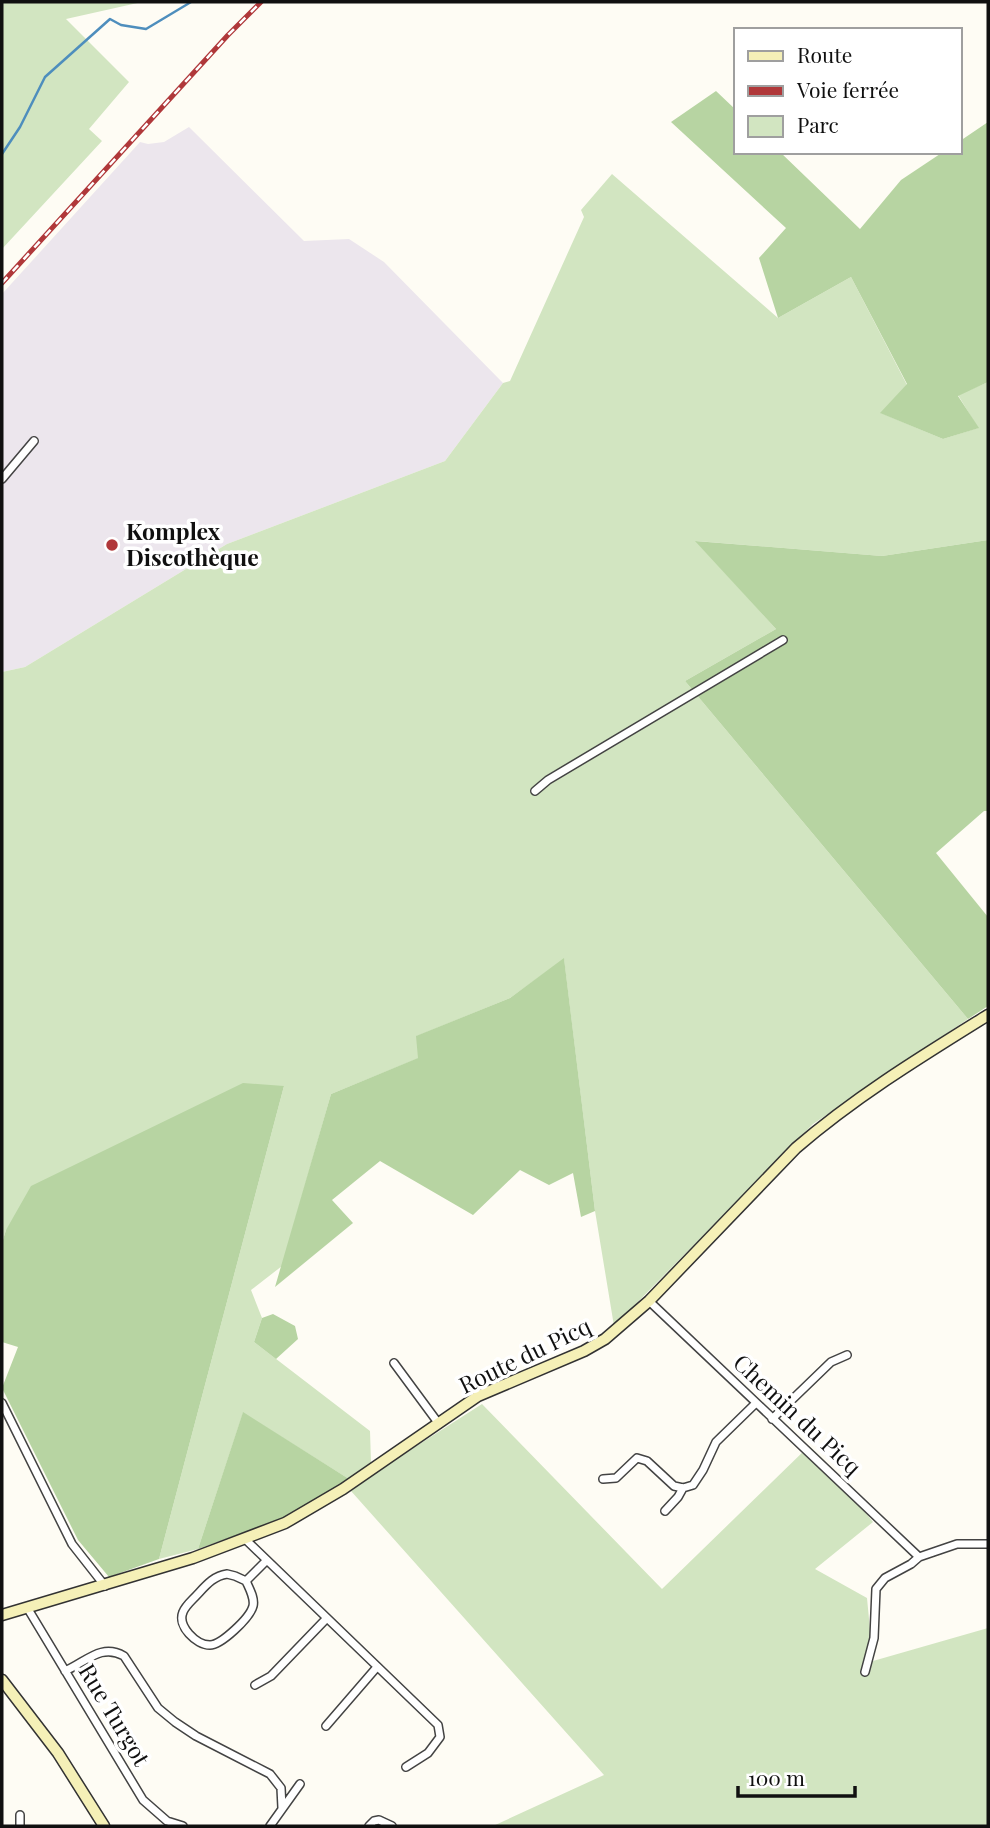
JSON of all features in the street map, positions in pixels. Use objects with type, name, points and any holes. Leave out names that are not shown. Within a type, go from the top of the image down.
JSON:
[{"type":"street","points":[[2,479],[34,441]]},
{"type":"street","points":[[535,790],[783,640]]},
{"type":"street","name":"Route du Picq","points":[[4,1617],[193,1558],[285,1523],[344,1489],[478,1396],[596,1344],[649,1301],[796,1148],[821,1127],[900,1070],[988,1015]]},
{"type":"street","name":"Chemin du Picq","points":[[649,1301],[919,1557]]},
{"type":"street","points":[[772,1419],[831,1362],[847,1354]]},
{"type":"street","points":[[394,1363],[439,1424]]},
{"type":"street","points":[[2,1403],[72,1544],[105,1586]]},
{"type":"street","points":[[603,1479],[616,1478],[637,1458],[647,1461],[674,1486],[684,1488],[693,1485],[703,1471],[716,1442],[756,1403]]},
{"type":"street","points":[[665,1511],[684,1488]]},
{"type":"street","points":[[244,1538],[438,1725],[440,1737],[428,1753],[406,1767]]},
{"type":"street","points":[[865,1672],[874,1638],[876,1589],[885,1578],[919,1557],[957,1544],[988,1544]]},
{"type":"street","points":[[246,1581],[266,1561]]},
{"type":"street","points":[[227,1574],[246,1581],[253,1598],[250,1613],[220,1643],[203,1644],[194,1639],[182,1621],[183,1612],[188,1605],[213,1578],[220,1575],[227,1574]]},
{"type":"street","name":"Rue Turgot","points":[[28,1609],[143,1800],[167,1821],[183,1826]]},
{"type":"street","points":[[256,1685],[271,1676],[326,1619]]},
{"type":"street","points":[[65,1671],[104,1650],[115,1651],[124,1656],[158,1708],[175,1722],[196,1737],[270,1774],[281,1788],[282,1808]]},
{"type":"street","points":[[326,1726],[377,1667]]},
{"type":"street","points":[[2,1674],[4,1682],[58,1753],[104,1826]]},
{"type":"street","points":[[270,1826],[300,1784]]},
{"type":"street","points":[[20,1815],[20,1826]]},
{"type":"street","points":[[369,1826],[379,1820],[393,1826]]},
{"type":"shaded area","points":[[189,127],[304,241],[349,239],[384,262],[503,383],[445,461],[227,544],[25,667],[2,672],[2,294],[140,142],[164,142]]},
{"type":"green space","points":[[2,2],[142,2],[66,19],[129,82],[89,129],[102,141],[2,249]]},
{"type":"green space","points":[[716,91],[734,108],[734,154],[782,154],[860,229],[901,180],[940,154],[962,154],[962,140],[988,122],[988,382],[958,396],[979,428],[943,439],[880,413],[907,384],[851,277],[778,318],[759,258],[786,228],[671,122]]},
{"type":"green space","points":[[612,174],[778,318],[851,277],[907,385],[881,413],[943,439],[978,428],[958,395],[988,382],[988,540],[882,556],[696,541],[776,629],[685,681],[968,1019],[813,1124],[614,1326],[595,1211],[564,959],[510,998],[417,1036],[419,1058],[331,1094],[282,1266],[251,1290],[262,1318],[254,1342],[370,1431],[371,1463],[349,1479],[243,1413],[198,1549],[159,1559],[284,1086],[6,1230],[2,1243],[2,672],[25,667],[227,544],[445,461],[503,383],[510,381],[584,217],[581,210]]},
{"type":"green space","points":[[988,540],[988,811],[984,811],[936,853],[988,917],[988,1006],[968,1019],[685,681],[776,629],[695,541],[882,556]]},
{"type":"green space","points":[[564,958],[595,1211],[581,1217],[573,1173],[549,1185],[520,1170],[473,1215],[380,1161],[332,1200],[353,1223],[275,1287],[331,1094],[418,1058],[416,1036],[510,998]]},
{"type":"green space","points":[[243,1083],[284,1086],[159,1559],[109,1577],[78,1540],[2,1388],[18,1347],[2,1342],[2,1243],[6,1230],[31,1186]]},
{"type":"green space","points":[[273,1314],[295,1326],[298,1339],[276,1359],[254,1342],[262,1318]]},
{"type":"green space","points":[[482,1404],[662,1589],[809,1446],[823,1459],[873,1522],[815,1569],[867,1598],[873,1661],[988,1628],[988,1826],[493,1826],[604,1775],[351,1491]]},
{"type":"green space","points":[[243,1412],[349,1479],[286,1517],[198,1549]]},
{"type":"waterway","points":[[2,154],[20,127],[45,77],[110,19],[121,25],[146,29],[191,2]]},
{"type":"railway","points":[[2,283],[261,2]]},
{"type":"place","name":"Komplex Discothèque","points":[[112,545]]}]
